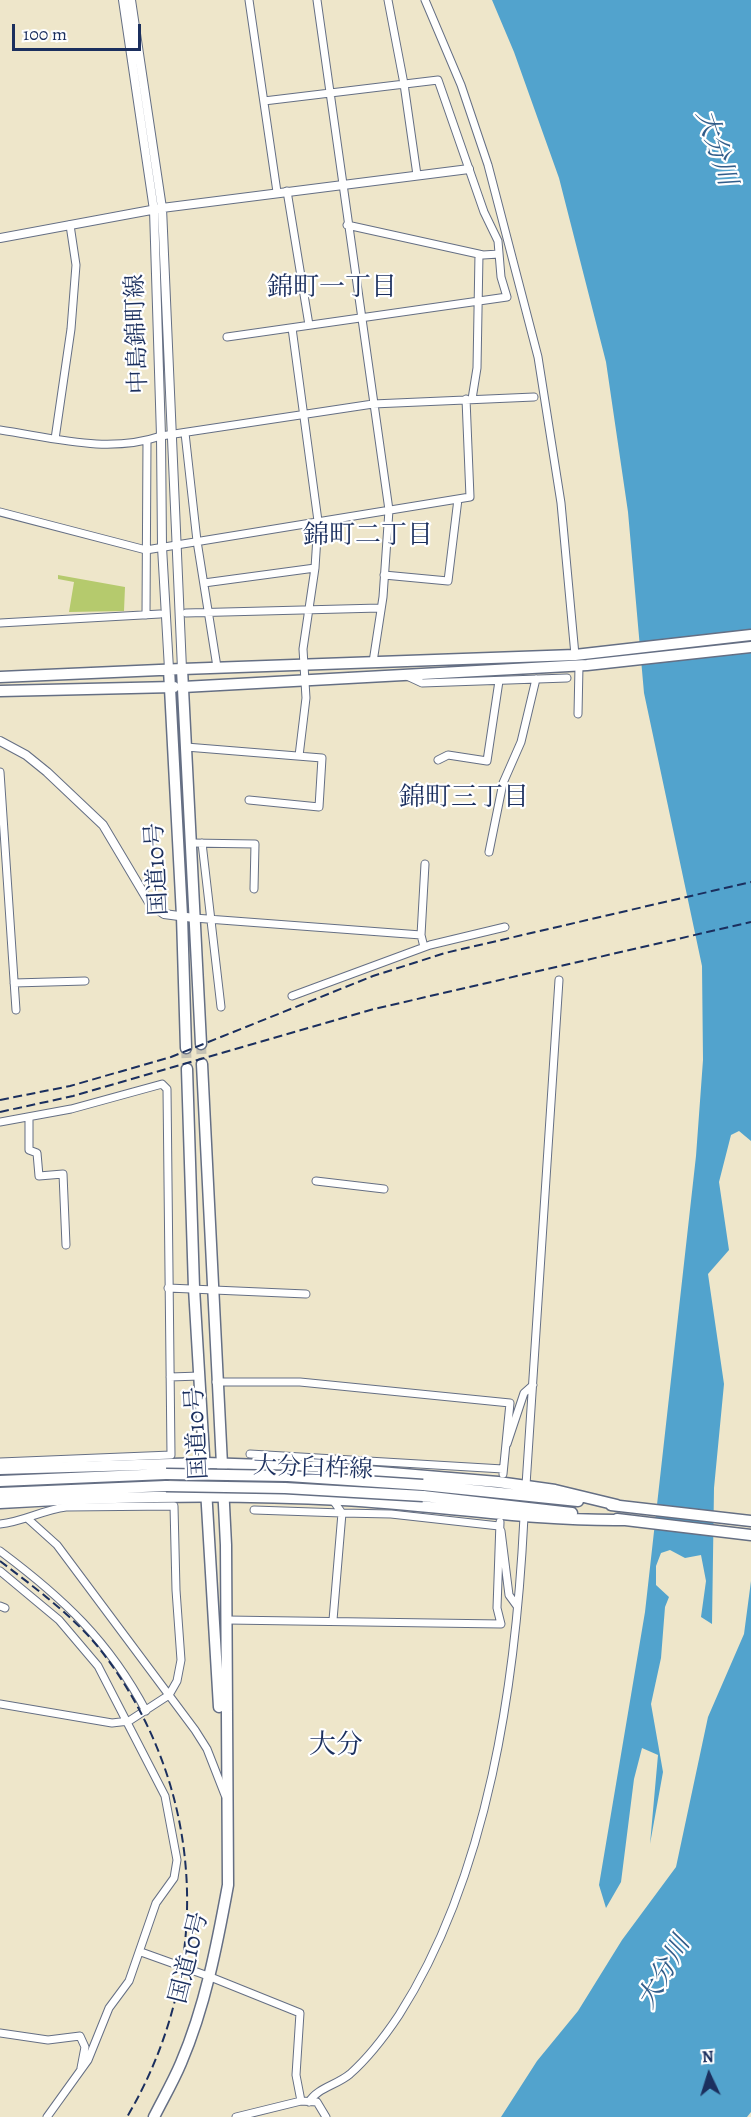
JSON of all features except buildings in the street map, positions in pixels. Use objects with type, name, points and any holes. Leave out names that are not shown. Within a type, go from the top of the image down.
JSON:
[{"type":"main road","points":[[0,677],[303,663],[575,655],[751,635]]},
{"type":"main road","points":[[0,691],[169,688],[583,665],[751,647]]},
{"type":"main road","name":"国道10号","points":[[169,669],[182,916],[186,1048]]},
{"type":"main road","name":"国道10号","points":[[182,669],[186,747],[196,843],[194,918],[201,1044]]},
{"type":"main road","name":"国道10号","points":[[154,2117],[181,2063],[208,1976],[228,1885],[227,1620],[222,1464],[216,1382],[202,1064]]},
{"type":"main road","name":"国道10号","points":[[187,1069],[195,1288],[219,1704],[227,1800]]},
{"type":"main road","points":[[0,1469],[322,1462],[531,1489],[617,1505],[751,1521]]},
{"type":"main road","name":"大分臼杵線","points":[[0,1481],[166,1474],[288,1476],[423,1490],[529,1514],[623,1520],[751,1535]]},
{"type":"main road","name":"大分臼杵線","points":[[0,1492],[166,1486],[423,1490],[531,1489]]},
{"type":"main road","points":[[0,1503],[223,1497],[423,1505],[529,1514]]},
{"type":"street","name":"中島錦町線","points":[[123,0],[158,209],[162,547],[169,669]]},
{"type":"street","name":"中島錦町線","points":[[131,0],[158,209],[182,669]]},
{"type":"street","points":[[249,0],[277,192]]},
{"type":"street","points":[[316,0],[389,510],[384,575],[373,662]]},
{"type":"street","points":[[388,0],[404,84],[417,176]]},
{"type":"street","points":[[425,0],[461,85],[488,165],[538,357],[561,503],[575,655]]},
{"type":"street","points":[[227,337],[507,297],[501,277],[498,241],[469,169],[438,80],[264,101]]},
{"type":"street","points":[[0,237],[158,209],[469,169]]},
{"type":"street","points":[[287,191],[309,325]]},
{"type":"street","points":[[56,439],[71,329],[76,266],[70,225]]},
{"type":"street","points":[[347,225],[479,254],[499,254]]},
{"type":"street","points":[[0,512],[146,550],[470,497],[469,399],[477,368],[479,254]]},
{"type":"street","points":[[292,327],[318,521],[315,568],[308,609],[303,663],[306,698],[299,756]]},
{"type":"street","points":[[0,430],[98,445],[147,441],[171,434],[374,404],[534,397]]},
{"type":"street","points":[[184,433],[197,541],[217,667]]},
{"type":"street","points":[[146,615],[147,441]]},
{"type":"street","points":[[384,575],[448,581],[458,499]]},
{"type":"street","points":[[204,583],[315,568]]},
{"type":"street","points":[[186,613],[380,609]]},
{"type":"street","points":[[0,622],[160,614]]},
{"type":"street","points":[[578,714],[583,665]]},
{"type":"street","points":[[404,675],[422,683],[567,678]]},
{"type":"street","points":[[489,852],[502,783],[521,741],[536,679]]},
{"type":"street","points":[[438,760],[448,755],[487,761],[499,681]]},
{"type":"street","points":[[0,741],[26,756],[46,772],[103,825],[150,904],[164,914],[421,935]]},
{"type":"street","points":[[186,747],[322,758],[319,807],[249,800]]},
{"type":"street","points":[[0,772],[3,861],[16,1010]]},
{"type":"street","points":[[221,1007],[211,919],[196,843],[255,844],[254,890]]},
{"type":"street","points":[[424,947],[421,935],[425,864]]},
{"type":"street","points":[[292,996],[424,947],[505,927]]},
{"type":"street","points":[[531,1489],[533,1385],[559,980]]},
{"type":"street","points":[[14,983],[85,981]]},
{"type":"street","points":[[0,1122],[162,1084],[167,1089],[171,1455],[0,1462]]},
{"type":"street","points":[[28,1117],[29,1150],[37,1153],[39,1176],[63,1174],[66,1245]]},
{"type":"street","points":[[315,1181],[384,1189]]},
{"type":"street","points":[[168,1288],[213,1288],[306,1294]]},
{"type":"street","points":[[170,1377],[200,1376]]},
{"type":"street","points":[[216,1382],[300,1383],[510,1403],[503,1472],[322,1462],[250,1454]]},
{"type":"street","points":[[505,1448],[512,1437],[524,1393],[533,1385]]},
{"type":"street","points":[[332,1500],[342,1513],[333,1620]]},
{"type":"street","points":[[0,1524],[27,1518],[49,1509],[66,1507],[174,1506],[176,1590],[181,1660],[177,1681],[169,1695],[129,1721],[100,1723],[0,1704]]},
{"type":"street","points":[[254,1510],[391,1514],[499,1526]]},
{"type":"street","points":[[305,2102],[348,2076],[378,2043],[399,2015],[441,1935],[461,1882],[486,1796],[504,1708],[529,1514]]},
{"type":"street","points":[[27,1518],[57,1545],[169,1695],[207,1749],[227,1800]]},
{"type":"street","points":[[227,1620],[501,1624],[497,1608],[500,1522],[509,1595],[518,1606]]},
{"type":"street","points":[[0,1551],[47,1587],[80,1617],[126,1675],[146,1711]]},
{"type":"street","points":[[0,1571],[66,1628],[98,1666],[129,1721],[137,1745],[165,1796],[177,1860],[174,1878],[156,1903],[141,1952],[129,1981],[109,2008],[94,2048],[81,2071],[49,2116]]},
{"type":"street","points":[[141,1952],[300,2013],[296,2075],[305,2102]]},
{"type":"street","points":[[0,2033],[48,2040],[80,2036],[85,2047],[81,2071]]},
{"type":"street","points":[[236,2117],[305,2102],[317,2102],[326,2117]]},
{"type":"green space","points":[[58,575],[125,587],[124,611],[69,612],[74,582],[58,579]]},
{"type":"water","name":"大分川","points":[[492,0],[751,0],[751,1141],[739,1131],[731,1135],[719,1182],[729,1250],[708,1274],[724,1384],[714,1488],[712,1624],[701,1617],[706,1581],[701,1555],[685,1558],[670,1550],[661,1553],[656,1566],[656,1585],[669,1597],[665,1607],[661,1658],[651,1704],[663,1772],[650,1844],[658,1755],[642,1748],[634,1779],[621,1882],[606,1908],[599,1885],[645,1612],[696,1156],[703,1060],[702,966],[644,693],[628,512],[606,362],[559,178],[514,52]]},
{"type":"water","name":"大分川","points":[[751,1581],[751,2112],[747,2117],[501,2117],[537,2061],[578,2011],[622,1940],[676,1867],[708,1717],[744,1634]]},
{"type":"tunnel","points":[[201,1044],[202,1064]]},
{"type":"tunnel","points":[[186,1048],[187,1069]]},
{"type":"railway","points":[[0,1100],[70,1086],[171,1057],[373,976],[445,953],[751,882]]},
{"type":"railway","points":[[0,1112],[73,1096],[374,1009],[751,922]]},
{"type":"railway","points":[[0,1561],[65,1613],[99,1648],[135,1702],[161,1759],[179,1818],[186,1878],[185,1940],[175,2000],[155,2060],[127,2117]]},
{"type":"district","name":"錦町一丁目","points":[[332,289]]},
{"type":"district","name":"錦町二丁目","points":[[368,537]]},
{"type":"district","name":"錦町三丁目","points":[[464,799]]},
{"type":"district","name":"大分","points":[[336,1746]]}]
